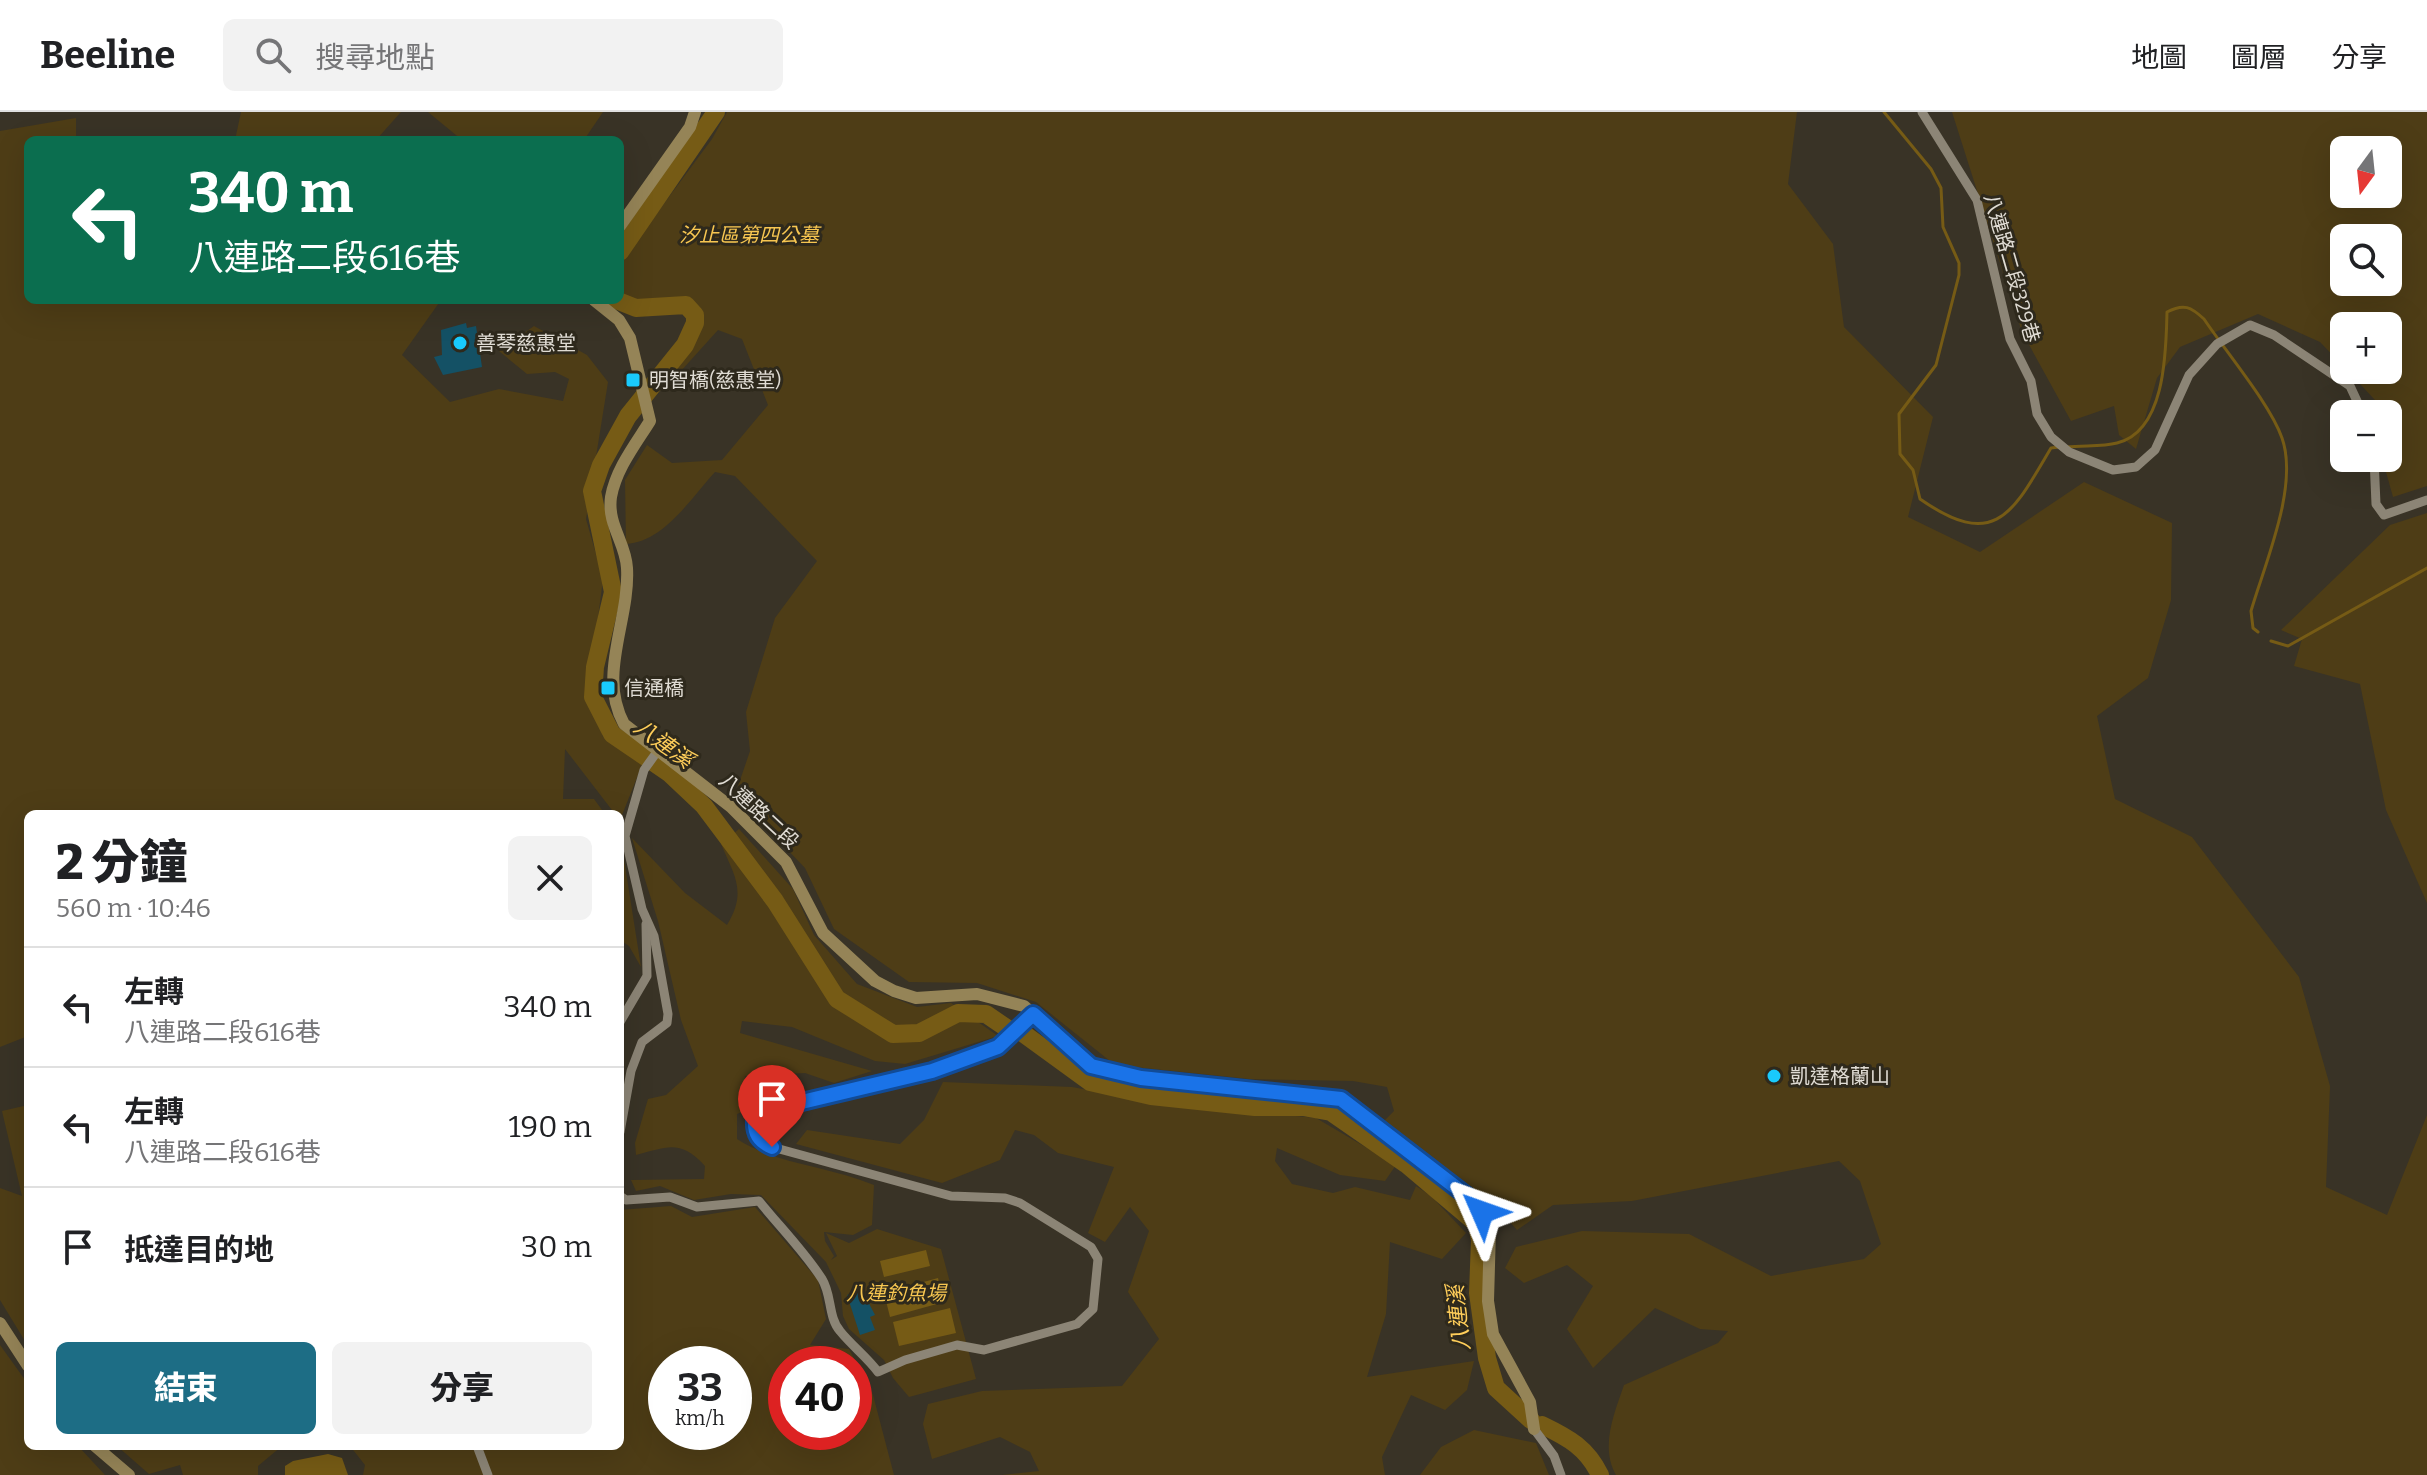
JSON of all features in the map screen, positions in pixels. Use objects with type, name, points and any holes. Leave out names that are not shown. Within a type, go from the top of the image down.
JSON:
[{"type":"street","points":[[624,220],[690,127],[695,112]]},
{"type":"street","name":"八連路二段329巷","points":[[1922,112],[1977,200],[2010,339],[2031,381],[2037,414],[2057,442],[2069,452],[2113,470],[2136,467],[2155,450],[2189,375],[2222,342],[2250,325],[2274,335],[2350,386],[2356,400]]},
{"type":"street","name":"八連路二段","points":[[599,304],[619,320],[630,338],[650,421],[618,474],[611,498],[613,530],[627,564],[625,614],[616,648],[611,688],[614,705],[624,724],[731,807],[786,862],[823,933],[875,981],[916,998],[977,994],[1024,1006],[1091,1066],[1141,1078],[1341,1099],[1467,1196],[1482,1212],[1490,1230],[1488,1301],[1493,1334],[1530,1402],[1534,1429],[1554,1456],[1561,1475]]},
{"type":"street","points":[[2375,472],[2376,504],[2384,515],[2427,500]]},
{"type":"street","points":[[624,1015],[647,976],[649,952],[644,913],[625,836],[644,770],[657,752]]},
{"type":"street","points":[[624,1110],[631,1071],[642,1042],[667,1023],[668,1014],[654,936],[644,913]]},
{"type":"street","points":[[624,1199],[670,1197],[697,1207],[759,1201],[821,1278],[831,1296],[834,1321],[840,1331],[861,1350],[878,1372],[905,1360],[957,1345],[984,1350],[1077,1324],[1093,1309],[1098,1259],[1091,1247],[1020,1203],[1005,1198],[951,1196],[772,1147],[763,1143],[754,1131],[755,1119],[764,1111],[932,1071],[998,1047],[1033,1014]]},
{"type":"street","points":[[0,1323],[24,1360]]},
{"type":"street","points":[[100,1450],[129,1475]]},
{"type":"street","points":[[479,1450],[488,1475]]},
{"type":"green space","points":[[241,112],[401,112],[380,136],[236,136]]},
{"type":"green space","points":[[428,112],[603,112],[587,136],[457,136]]},
{"type":"green space","name":"汐止區第四公墓","points":[[727,112],[1797,112],[1788,184],[1833,244],[1844,327],[1933,417],[1908,517],[1980,552],[2084,482],[2172,523],[2171,600],[2148,678],[2097,716],[2115,799],[2192,837],[2299,977],[2330,1086],[2326,1187],[2387,1215],[2427,1115],[2427,1475],[1616,1475],[1611,1464],[1609,1442],[1624,1385],[1718,1343],[1728,1331],[1700,1329],[1655,1308],[1593,1368],[1567,1329],[1593,1286],[1567,1265],[1524,1283],[1505,1268],[1516,1247],[1582,1231],[1689,1234],[1771,1276],[1864,1259],[1881,1244],[1860,1181],[1839,1161],[1632,1201],[1553,1205],[1517,1230],[1501,1212],[1384,1121],[1394,1111],[1387,1087],[1353,1081],[1249,1079],[1115,1065],[1036,1002],[977,983],[909,982],[834,929],[805,868],[735,795],[750,751],[746,712],[775,618],[817,561],[735,476],[715,472],[665,527],[653,536],[626,544],[625,480],[647,445],[672,463],[722,460],[768,405],[742,339],[718,330],[671,382],[668,378],[702,326],[701,311],[638,307],[624,303],[625,256],[712,139]]},
{"type":"green space","points":[[1952,112],[2427,112],[2427,486],[2393,497],[2386,472],[2402,472],[2402,400],[2375,400],[2360,384],[2402,384],[2402,312],[2330,312],[2330,352],[2320,342],[2258,314],[2180,347],[2157,378],[2136,449],[2119,435],[2114,406],[2071,421],[2022,332]]},
{"type":"green space","points":[[76,118],[76,136],[24,136],[24,304],[438,304],[402,355],[450,402],[499,389],[563,401],[569,379],[555,372],[527,374],[499,351],[534,326],[587,355],[608,382],[586,519],[603,579],[590,679],[603,737],[642,765],[624,810],[612,810],[565,749],[563,799],[594,799],[602,810],[24,810],[24,1038],[0,1047],[0,131]]},
{"type":"green space","points":[[2427,513],[2427,903],[2386,810],[2360,684],[2294,666],[2302,639],[2281,630],[2390,525]]},
{"type":"green space","points":[[739,829],[793,889],[814,935],[857,984],[917,1007],[951,1003],[998,1036],[905,1064],[875,1061],[792,1027],[742,1021],[740,1033],[872,1071],[834,1083],[805,1073],[745,1076],[744,1088],[788,1094],[737,1114],[737,1139],[787,1160],[874,1185],[872,1225],[853,1235],[824,1232],[825,1241],[834,1256],[831,1260],[837,1256],[826,1233],[849,1243],[877,1229],[941,1249],[976,1379],[909,1397],[872,1346],[849,1329],[843,1316],[841,1293],[826,1262],[761,1195],[731,1194],[694,1200],[660,1186],[636,1191],[631,1180],[704,1179],[705,1166],[688,1152],[673,1147],[636,1155],[635,1143],[648,1099],[666,1095],[698,1066],[681,1020],[658,921],[632,838],[685,893],[727,925],[738,894],[721,844]]},
{"type":"green space","points":[[624,859],[641,967],[624,943]]},
{"type":"green space","points":[[943,1082],[1072,1087],[1149,1101],[1316,1118],[1396,1165],[1385,1181],[1340,1175],[1277,1148],[1275,1161],[1292,1184],[1333,1193],[1355,1187],[1410,1200],[1416,1186],[1431,1196],[1466,1233],[1442,1259],[1390,1242],[1386,1314],[1367,1377],[1474,1361],[1467,1390],[1445,1410],[1411,1395],[1382,1457],[1385,1475],[1002,1475],[1039,1471],[1030,1452],[1000,1437],[932,1459],[923,1424],[928,1404],[982,1391],[1122,1386],[1159,1339],[1128,1292],[1149,1231],[1130,1207],[1105,1242],[1088,1233],[1114,1167],[1058,1153],[1034,1135],[1015,1130],[1000,1160],[942,1183],[796,1144],[807,1130],[900,1144],[924,1120]]},
{"type":"green space","points":[[24,1106],[24,1339],[0,1300],[0,1188],[22,1196],[2,1111]]},
{"type":"green space","points":[[671,1206],[692,1217],[755,1207],[818,1280],[826,1319],[810,1345],[820,1346],[768,1346],[768,1450],[872,1450],[872,1393],[894,1475],[363,1475],[365,1465],[353,1450],[624,1450],[624,1210]]},
{"type":"green space","points":[[0,1345],[24,1378],[24,1450],[82,1450],[105,1475],[0,1475]]},
{"type":"green space","points":[[1474,1430],[1536,1443],[1549,1475],[1420,1475],[1441,1447]]},
{"type":"green space","points":[[122,1450],[277,1450],[258,1466],[258,1475],[183,1475],[180,1465],[149,1474]]},
{"type":"shaded area","points":[[926,1250],[930,1266],[884,1277],[880,1261]]},
{"type":"shaded area","points":[[938,1278],[944,1302],[890,1317],[884,1293]]},
{"type":"shaded area","points":[[950,1308],[956,1333],[899,1346],[893,1322]]},
{"type":"shaded area","points":[[328,1454],[342,1458],[348,1475],[285,1475],[285,1466],[293,1461]]},
{"type":"building","name":"善琴慈惠堂","points":[[466,323],[467,328],[476,326],[482,367],[443,375],[434,357],[442,355],[441,330]]},
{"type":"building","name":"八連釣魚場","points":[[862,1290],[875,1315],[870,1317],[875,1330],[860,1335],[847,1295]]},
{"type":"waterway","name":"八連溪","points":[[624,246],[716,112]]},
{"type":"waterway","points":[[1884,112],[1931,169],[1941,188],[1943,227],[1959,263],[1959,275],[1936,365],[1899,414],[1900,454],[1913,470],[1920,499],[1946,515],[1967,522],[1985,523],[2000,517],[2013,506],[2051,448],[2059,447]]},
{"type":"waterway","name":"八連溪","points":[[624,303],[636,308],[686,305],[695,315],[695,323],[685,345],[628,416],[601,465],[592,491],[613,592],[595,667],[593,697],[612,734],[669,773],[704,806],[775,901],[837,999],[893,1034],[919,1033],[958,1013],[986,1014],[1008,1029]]},
{"type":"waterway","points":[[2067,447],[2117,443],[2133,435],[2145,423],[2160,387],[2167,312],[2187,308],[2204,319],[2268,410],[2282,438],[2286,457],[2286,479],[2278,524],[2251,611],[2253,628],[2258,632]]},
{"type":"waterway","points":[[2271,641],[2288,646],[2427,568]]},
{"type":"waterway","name":"八連溪","points":[[1024,1034],[1090,1082],[1151,1096],[1255,1107],[1303,1107],[1331,1112],[1406,1164],[1477,1224],[1480,1240],[1478,1293],[1487,1358],[1496,1388],[1531,1420]]},
{"type":"waterway","name":"八連溪","points":[[1542,1425],[1576,1445],[1600,1475]]},
{"type":"place","name":"善琴慈惠堂","points":[[460,343]]},
{"type":"place","name":"明智橋(慈惠堂)","points":[[633,380]]},
{"type":"place","name":"信通橋","points":[[608,688]]},
{"type":"place","name":"凱達格蘭山","points":[[1774,1076]]},
{"type":"route","points":[[772,1147],[763,1143],[754,1131],[755,1119],[764,1111],[932,1071],[998,1047],[1033,1014],[1091,1066],[1141,1078],[1341,1099],[1467,1196],[1482,1212]]}]
